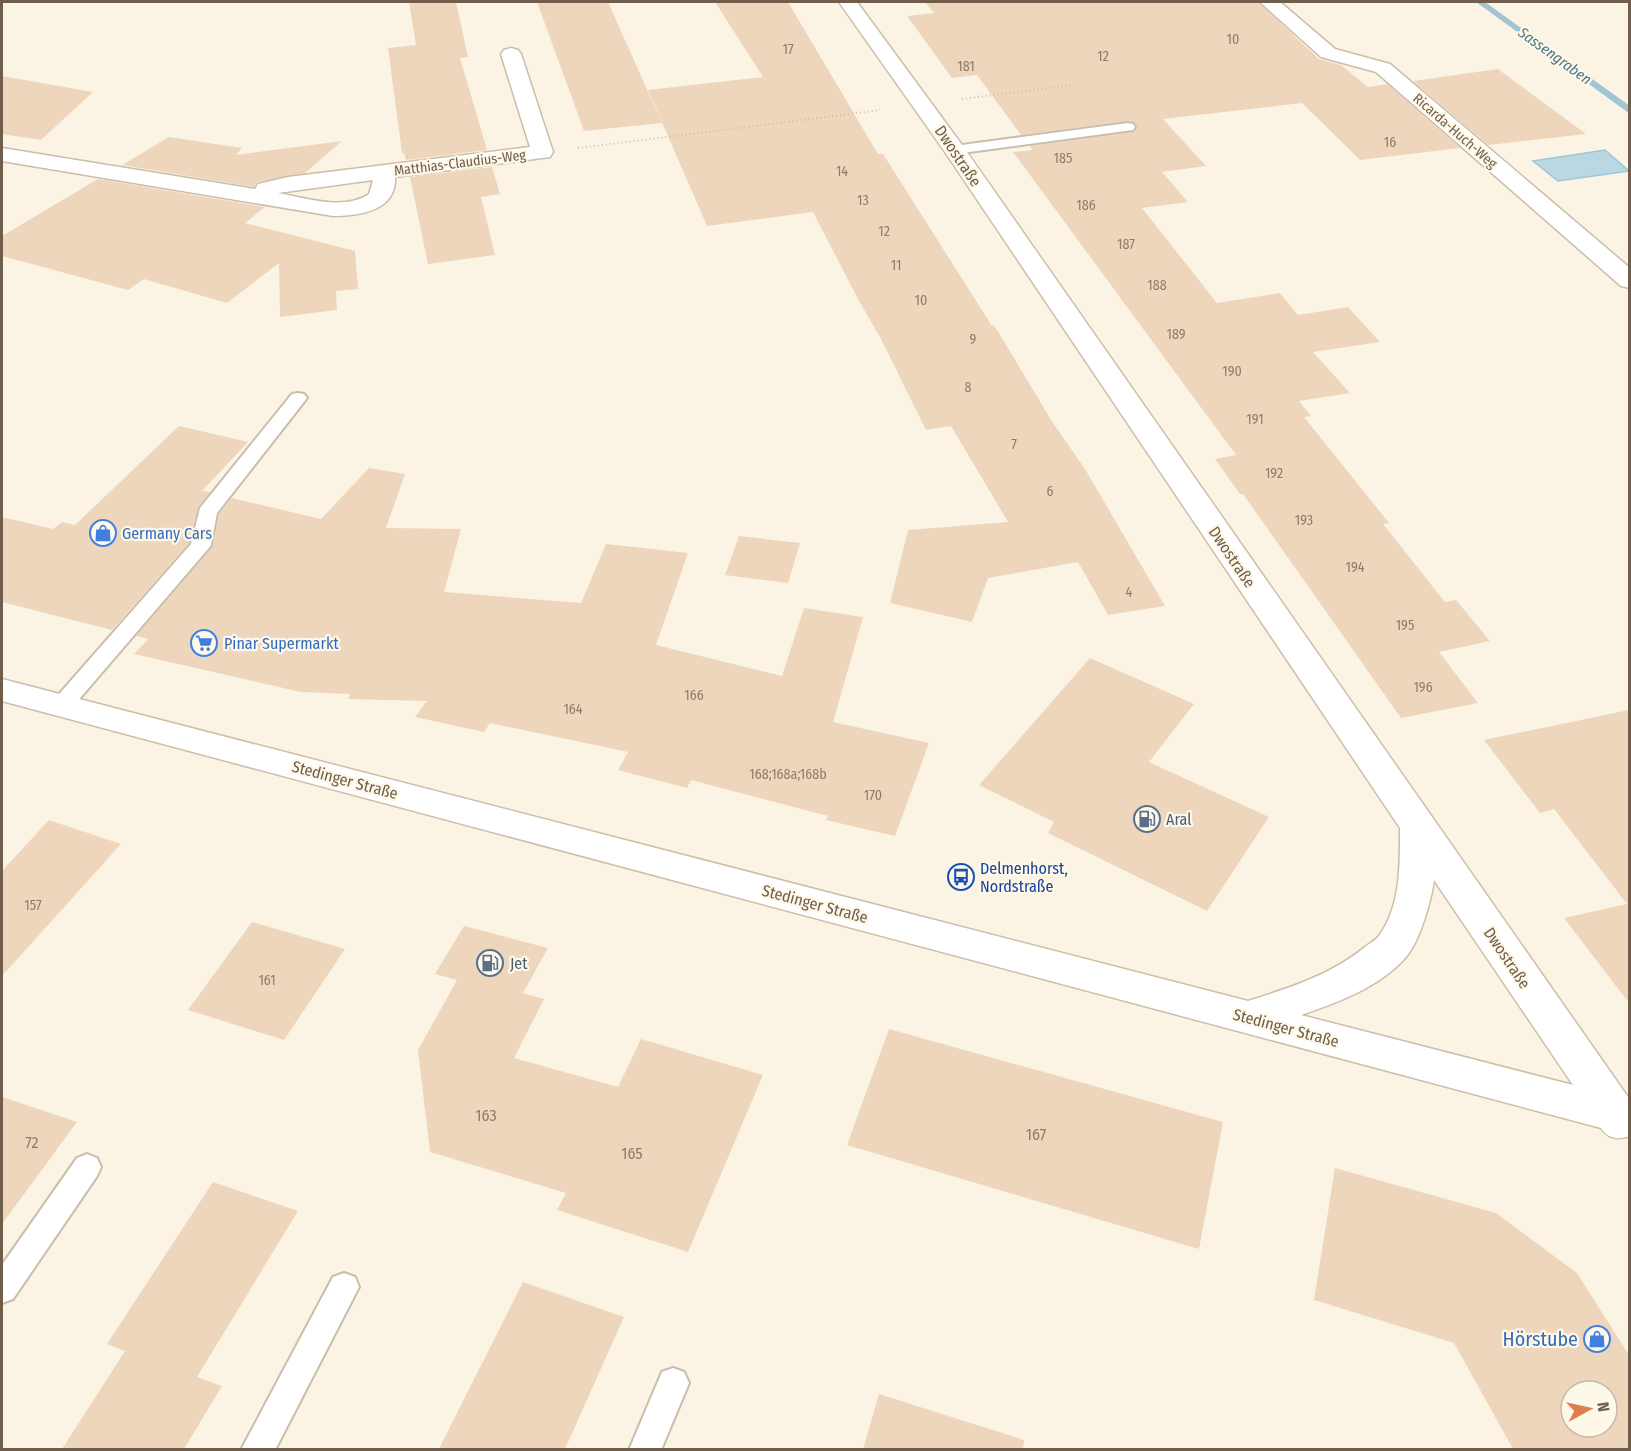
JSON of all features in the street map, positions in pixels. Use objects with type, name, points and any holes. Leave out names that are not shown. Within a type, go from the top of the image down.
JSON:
[{"type":"street","name":"Dwostraße","points":[[848,2],[954,150],[1417,826],[1624,1122]]},
{"type":"street","name":"Ricarda-Huch-Weg","points":[[1269,2],[1328,53],[1383,68],[1629,281]]},
{"type":"street","name":"Matthias-Claudius-Weg","points":[[254,195],[268,188],[288,184],[542,152],[511,54]]},
{"type":"street","name":"Matthias-Claudius-Weg","points":[[2,155],[333,209],[354,210],[378,200],[386,184],[384,172]]},
{"type":"street","name":"Stedinger Straße","points":[[2,690],[1247,1018],[1624,1122]]},
{"type":"street","points":[[1247,1018],[1305,998],[1359,974],[1393,946],[1412,904],[1418,867],[1417,826]]},
{"type":"lane","points":[[954,150],[1128,127]]},
{"type":"lane","points":[[61,706],[201,545],[207,512],[298,398]]},
{"type":"lane","points":[[2,1289],[87,1167]]},
{"type":"lane","points":[[257,1449],[344,1287]]},
{"type":"lane","points":[[645,1449],[673,1383]]},
{"type":"path","points":[[542,152],[1072,86]]},
{"type":"water","points":[[1605,150],[1629,171],[1558,181],[1533,161]]},
{"type":"building","points":[[409,2],[456,2],[468,57],[460,58],[487,150],[406,160],[402,153],[388,48],[416,45]]},
{"type":"building","points":[[537,2],[608,2],[662,123],[584,131]]},
{"type":"building","points":[[715,2],[788,2],[878,154],[883,154],[992,326],[994,325],[1053,423],[1085,469],[1165,606],[1108,615],[1078,562],[988,578],[972,622],[890,603],[908,530],[1008,522],[951,426],[926,430],[881,339],[813,212],[707,226],[648,90],[763,77]]},
{"type":"building","points":[[925,2],[1258,2],[1319,59],[1341,65],[1368,87],[1387,84],[1460,148],[1360,160],[1302,103],[1163,119],[1206,166],[1162,172],[1188,202],[1142,208],[1217,303],[1280,293],[1298,315],[1348,307],[1380,342],[1313,352],[1350,393],[1299,401],[1311,416],[1304,417],[1389,523],[1383,524],[1445,602],[1456,600],[1490,641],[1439,652],[1478,703],[1401,718],[1243,494],[1240,494],[1215,459],[1236,455],[1013,152],[1032,150],[1030,146],[1133,132],[1137,128],[1135,123],[1128,121],[1021,135],[977,75],[952,78],[907,16],[934,13]]},
{"type":"building","points":[[1498,69],[1586,134],[1488,145],[1413,81]]},
{"type":"building","points":[[2,76],[93,92],[41,140],[2,134]]},
{"type":"building","points":[[169,137],[242,148],[236,155],[342,141],[305,173],[257,182],[254,187],[122,165]]},
{"type":"building","points":[[492,167],[500,194],[481,197],[495,255],[428,264],[410,177]]},
{"type":"building","points":[[98,179],[265,207],[245,223],[355,251],[358,289],[336,291],[337,310],[280,317],[279,263],[227,303],[144,279],[128,290],[2,256],[2,236]]},
{"type":"building","points":[[179,426],[248,442],[202,491],[210,492],[198,507],[189,543],[112,630],[2,602],[2,517],[53,529],[62,522],[75,525]]},
{"type":"building","points":[[369,468],[405,474],[386,528],[461,529],[444,592],[581,603],[606,544],[688,553],[656,645],[782,676],[804,608],[863,617],[833,722],[929,743],[895,836],[826,820],[828,816],[691,780],[687,788],[618,770],[628,752],[490,723],[484,732],[415,717],[427,701],[348,699],[350,694],[301,692],[134,654],[148,639],[136,636],[213,546],[219,514],[232,498],[321,519]]},
{"type":"building","points":[[739,536],[800,543],[788,583],[725,575]]},
{"type":"building","points":[[1090,658],[1194,704],[1149,762],[1269,817],[1207,911],[1048,833],[1054,822],[979,785]]},
{"type":"building","points":[[1629,710],[1629,1003],[1564,918],[1627,904],[1554,809],[1540,813],[1484,740]]},
{"type":"building","points":[[49,820],[121,844],[2,976],[2,871]]},
{"type":"building","points":[[252,922],[345,949],[284,1040],[188,1010]]},
{"type":"building","points":[[464,926],[548,948],[523,993],[544,999],[514,1058],[618,1087],[641,1039],[763,1075],[688,1252],[557,1210],[566,1193],[430,1152],[418,1050],[457,980],[435,974]]},
{"type":"building","points":[[889,1029],[1223,1122],[1199,1249],[847,1145]]},
{"type":"building","points":[[2,1097],[77,1122],[2,1224]]},
{"type":"building","points":[[1335,1168],[1496,1213],[1577,1273],[1629,1355],[1629,1449],[1513,1449],[1454,1343],[1314,1300]]},
{"type":"building","points":[[213,1182],[298,1211],[197,1377],[222,1386],[184,1449],[62,1449],[125,1351],[107,1344]]},
{"type":"building","points":[[523,1282],[624,1317],[565,1449],[439,1449]]},
{"type":"building","points":[[879,1394],[1024,1440],[1023,1449],[863,1449]]},
{"type":"waterway","name":"Sassengraben","points":[[1480,2],[1630,111]]},
{"type":"place","name":"Germany Cars","points":[[103,533]]},
{"type":"place","name":"Pinar Supermarkt","points":[[204,643]]},
{"type":"place","name":"Aral","points":[[1147,819]]},
{"type":"place","name":"Delmenhorst, Nordstraße","points":[[961,877]]},
{"type":"place","name":"Jet","points":[[490,963]]},
{"type":"place","name":"Hörstube","points":[[1597,1339]]}]
